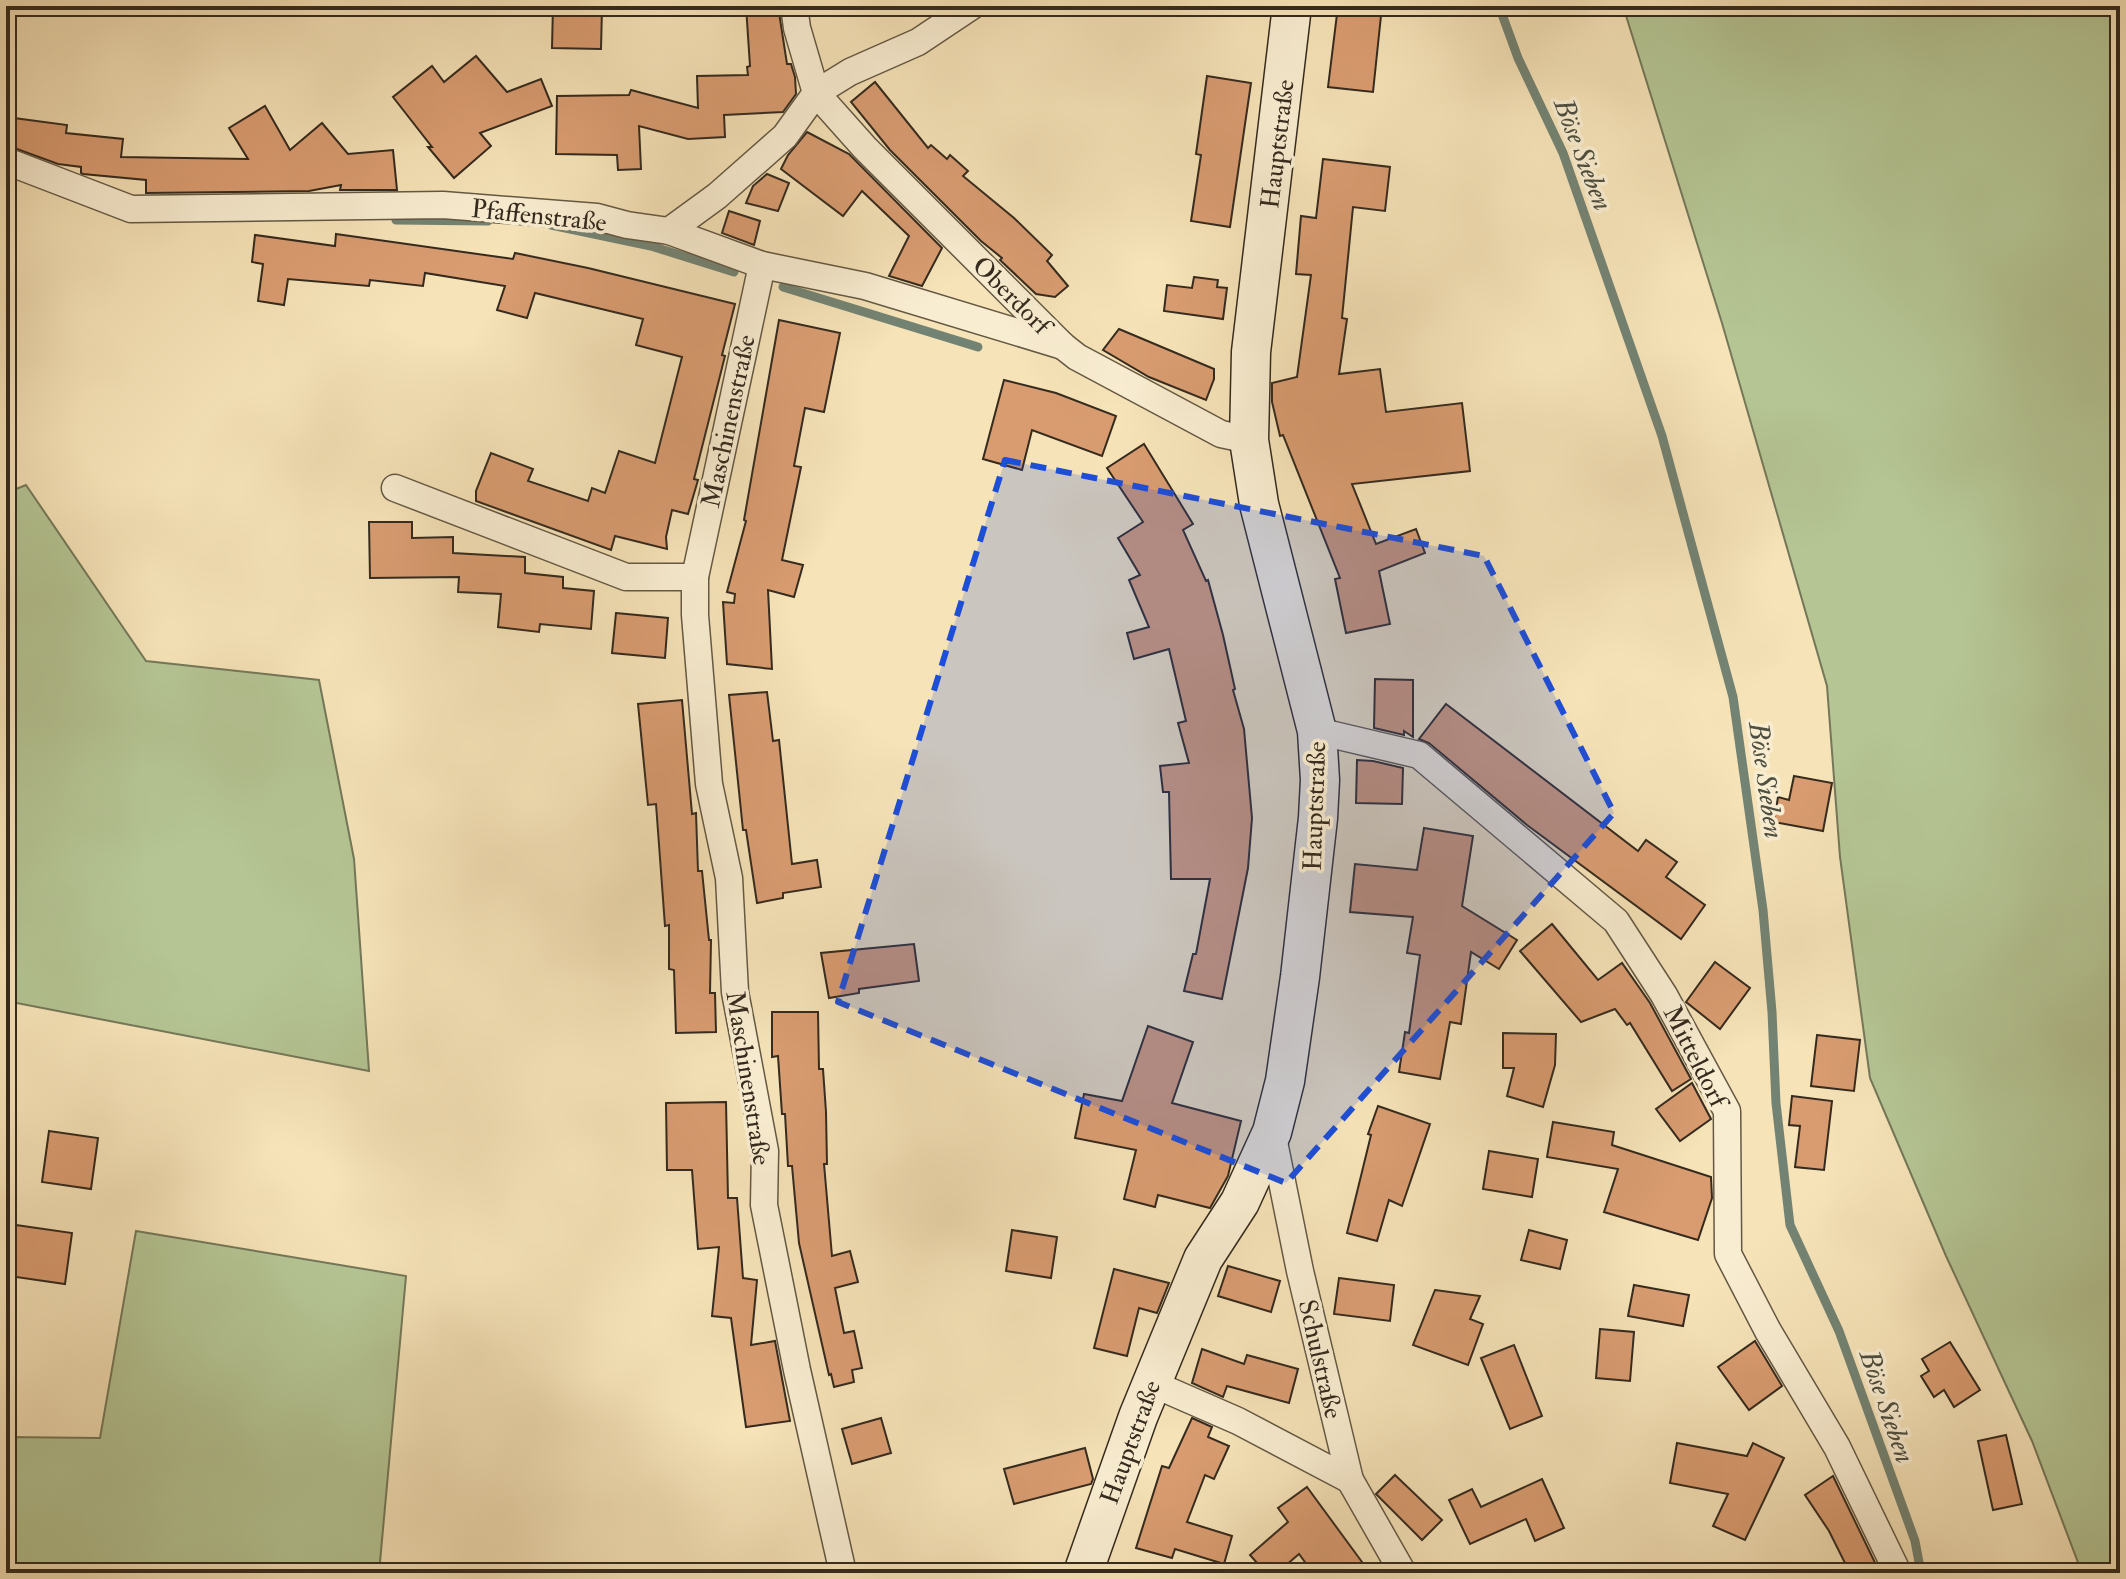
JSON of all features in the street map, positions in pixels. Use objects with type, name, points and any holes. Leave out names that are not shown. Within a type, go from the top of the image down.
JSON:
[{"type":"main road","name":"Hauptstraße","points":[[1083,1573],[1151,1383],[1203,1259],[1240,1202],[1272,1132],[1285,1081],[1312,876],[1320,780],[1317,731],[1259,504],[1249,440],[1251,352],[1292,6]]},
{"type":"street","name":"Oberdorf","points":[[794,6],[797,28],[816,93],[865,148],[1063,346],[1077,357],[1221,434],[1249,440]]},
{"type":"street","points":[[669,231],[717,196],[785,136],[816,93],[850,72],[918,42],[972,6]]},
{"type":"street","name":"Pfaffenstraße","points":[[6,161],[131,209],[443,205],[597,217],[669,231],[762,265],[865,286],[1063,346]]},
{"type":"street","name":"Maschinenstraße","points":[[762,265],[695,577],[695,615],[709,784],[729,878],[735,992],[765,1151],[764,1205],[843,1573]]},
{"type":"street","points":[[395,488],[626,577],[695,577]]},
{"type":"street","name":"Mitteldorf","points":[[1317,731],[1419,755],[1616,921],[1664,995],[1727,1111],[1728,1254],[1768,1331],[1837,1447],[1898,1573]]},
{"type":"street","name":"Schulstraße","points":[[1272,1132],[1300,1271],[1350,1480],[1403,1573]]},
{"type":"street","points":[[1151,1383],[1238,1421],[1350,1480]]},
{"type":"highlighted area","points":[[1005,460],[1484,556],[1614,813],[1286,1183],[838,1002]]},
{"type":"green space","points":[[1623,6],[2120,6],[2120,1573],[2082,1573],[2032,1441],[1946,1256],[1870,1078],[1840,857],[1827,686],[1722,323]]},
{"type":"green space","points":[[26,485],[146,661],[319,680],[354,859],[369,1071],[6,1001],[6,493]]},
{"type":"green space","points":[[136,1231],[406,1276],[379,1573],[6,1573],[6,1437],[100,1438]]},
{"type":"building","points":[[553,6],[602,8],[601,49],[552,48]]},
{"type":"building","points":[[746,6],[778,6],[787,64],[791,64],[795,77],[796,94],[783,112],[724,115],[725,137],[688,139],[639,126],[641,169],[618,170],[617,155],[556,154],[557,96],[629,95],[631,90],[698,108],[697,76],[748,75]]},
{"type":"building","points":[[1338,6],[1382,6],[1373,92],[1328,87]]},
{"type":"building","points":[[476,56],[507,92],[541,79],[552,106],[480,133],[491,146],[454,178],[393,97],[432,66],[444,82]]},
{"type":"building","points":[[1207,76],[1251,83],[1230,227],[1191,221],[1201,155],[1196,154]]},
{"type":"building","points":[[875,82],[928,148],[931,145],[947,159],[950,155],[968,171],[963,176],[1014,218],[1052,255],[1047,261],[1068,286],[1055,297],[1036,294],[890,150],[851,102]]},
{"type":"building","points":[[265,106],[290,150],[322,123],[348,154],[393,150],[397,190],[340,190],[341,185],[309,191],[146,193],[146,180],[83,174],[81,167],[58,164],[6,145],[6,117],[67,125],[66,133],[123,139],[121,157],[248,159],[229,128]]},
{"type":"building","points":[[807,132],[849,154],[942,248],[922,286],[889,276],[909,236],[862,191],[843,216],[781,169]]},
{"type":"building","points":[[1323,159],[1390,167],[1385,211],[1353,207],[1342,318],[1347,319],[1339,374],[1380,369],[1386,412],[1462,403],[1470,471],[1352,484],[1376,544],[1416,529],[1425,553],[1379,571],[1390,624],[1346,633],[1335,579],[1340,578],[1283,435],[1280,436],[1272,402],[1272,383],[1297,377],[1311,275],[1296,274],[1301,216],[1316,218]]},
{"type":"building","points":[[767,174],[789,183],[778,211],[746,203],[753,186]]},
{"type":"building","points":[[729,211],[760,221],[754,245],[722,233]]},
{"type":"building","points":[[336,234],[513,259],[515,253],[735,304],[694,479],[698,480],[688,514],[672,510],[666,537],[667,549],[615,536],[611,550],[476,501],[476,491],[491,453],[533,469],[528,481],[588,501],[592,488],[605,493],[619,451],[655,463],[682,357],[636,345],[643,319],[535,293],[527,318],[497,310],[505,286],[425,273],[423,286],[370,280],[369,286],[288,279],[284,305],[258,301],[263,264],[252,262],[255,235],[335,246]]},
{"type":"building","points":[[1194,277],[1218,280],[1217,287],[1227,288],[1223,319],[1164,311],[1167,285],[1192,288]]},
{"type":"building","points":[[779,320],[840,333],[824,412],[805,408],[794,466],[801,467],[782,560],[803,565],[794,597],[768,590],[772,669],[727,664],[723,602],[734,603],[735,594],[727,592],[746,521]]},
{"type":"building","points":[[1119,329],[1214,369],[1214,379],[1206,400],[1149,377],[1103,350]]},
{"type":"building","points":[[1004,380],[1056,393],[1116,416],[1102,456],[1032,430],[1022,470],[983,459]]},
{"type":"building","points":[[1144,444],[1193,524],[1183,530],[1208,580],[1244,729],[1252,818],[1248,868],[1222,999],[1184,991],[1193,954],[1196,954],[1210,879],[1171,879],[1169,792],[1163,792],[1160,766],[1189,763],[1178,723],[1186,721],[1169,649],[1134,659],[1127,633],[1149,627],[1129,580],[1140,575],[1118,538],[1143,522],[1107,468]]},
{"type":"building","points":[[369,522],[412,522],[412,538],[453,537],[453,553],[525,557],[525,573],[563,577],[563,588],[594,591],[591,629],[540,624],[539,632],[498,627],[501,594],[458,592],[459,577],[370,578]]},
{"type":"building","points":[[616,613],[668,618],[665,658],[612,653]]},
{"type":"building","points":[[1375,679],[1413,680],[1413,737],[1404,731],[1404,735],[1374,728]]},
{"type":"building","points":[[767,692],[773,741],[779,740],[792,864],[817,860],[821,887],[783,893],[783,898],[757,903],[746,830],[743,830],[729,695]]},
{"type":"building","points":[[682,700],[692,814],[696,813],[698,871],[702,871],[711,940],[710,993],[715,993],[716,1032],[676,1033],[674,970],[669,969],[669,925],[665,926],[656,804],[648,805],[638,704]]},
{"type":"building","points":[[1446,704],[1638,851],[1646,840],[1677,862],[1666,877],[1705,905],[1681,939],[1527,825],[1429,743],[1419,739]]},
{"type":"building","points":[[1357,760],[1403,768],[1402,804],[1356,803]]},
{"type":"building","points":[[1794,776],[1832,783],[1823,831],[1774,822],[1778,797],[1789,800]]},
{"type":"building","points":[[1424,828],[1473,836],[1462,906],[1517,940],[1499,969],[1471,952],[1461,1024],[1450,1022],[1440,1079],[1399,1072],[1405,1032],[1409,1033],[1420,955],[1407,953],[1413,917],[1350,912],[1355,864],[1417,870]]},
{"type":"building","points":[[1552,924],[1598,980],[1622,963],[1650,1003],[1691,1079],[1672,1091],[1630,1023],[1627,1025],[1615,1009],[1581,1022],[1520,951]]},
{"type":"building","points":[[914,944],[919,981],[859,989],[859,993],[829,998],[821,953]]},
{"type":"building","points":[[1715,962],[1750,988],[1720,1029],[1686,1002]]},
{"type":"building","points":[[772,1012],[818,1012],[819,1069],[823,1069],[826,1112],[827,1164],[824,1164],[832,1256],[850,1251],[858,1282],[835,1288],[844,1333],[854,1331],[862,1368],[852,1370],[854,1382],[834,1387],[799,1243],[792,1166],[788,1166],[785,1114],[782,1114],[778,1056],[772,1057]]},
{"type":"building","points":[[1148,1026],[1193,1042],[1172,1103],[1241,1121],[1228,1176],[1210,1208],[1158,1195],[1155,1207],[1124,1199],[1136,1150],[1075,1138],[1084,1094],[1122,1101]]},
{"type":"building","points":[[1503,1033],[1556,1034],[1555,1065],[1543,1107],[1507,1096],[1514,1068],[1503,1068]]},
{"type":"building","points":[[1817,1035],[1860,1040],[1854,1091],[1811,1086]]},
{"type":"building","points":[[1692,1083],[1711,1119],[1680,1141],[1656,1109]]},
{"type":"building","points":[[1792,1096],[1832,1101],[1824,1170],[1795,1167],[1800,1126],[1789,1125]]},
{"type":"building","points":[[726,1102],[728,1198],[737,1198],[743,1278],[757,1280],[751,1345],[775,1341],[790,1421],[746,1427],[731,1318],[712,1316],[719,1247],[698,1249],[692,1170],[667,1170],[666,1103]]},
{"type":"building","points":[[1378,1106],[1430,1124],[1402,1206],[1389,1200],[1377,1241],[1347,1233],[1371,1135],[1368,1134]]},
{"type":"building","points":[[1553,1122],[1614,1132],[1612,1145],[1711,1177],[1712,1198],[1698,1240],[1604,1212],[1618,1169],[1547,1157]]},
{"type":"building","points":[[49,1131],[98,1138],[91,1189],[42,1182]]},
{"type":"building","points":[[1489,1151],[1538,1159],[1532,1197],[1483,1189]]},
{"type":"building","points":[[16,1225],[72,1233],[65,1284],[9,1276]]},
{"type":"building","points":[[1012,1230],[1057,1237],[1051,1278],[1006,1271]]},
{"type":"building","points":[[1529,1230],[1567,1240],[1560,1269],[1521,1260]]},
{"type":"building","points":[[1228,1266],[1280,1281],[1271,1312],[1218,1296]]},
{"type":"building","points":[[1114,1269],[1169,1283],[1157,1313],[1139,1308],[1127,1356],[1094,1348]]},
{"type":"building","points":[[1339,1278],[1394,1285],[1390,1321],[1334,1314]]},
{"type":"building","points":[[1634,1285],[1689,1295],[1683,1326],[1628,1316]]},
{"type":"building","points":[[1435,1290],[1480,1296],[1470,1319],[1483,1324],[1468,1365],[1413,1345]]},
{"type":"building","points":[[1600,1329],[1634,1332],[1630,1381],[1596,1378]]},
{"type":"building","points":[[1755,1341],[1782,1386],[1749,1410],[1718,1367]]},
{"type":"building","points":[[1950,1342],[1980,1390],[1954,1407],[1944,1390],[1934,1397],[1921,1376],[1929,1371],[1922,1359]]},
{"type":"building","points":[[1514,1345],[1542,1416],[1510,1429],[1481,1358]]},
{"type":"building","points":[[1202,1349],[1244,1364],[1247,1355],[1298,1369],[1289,1403],[1227,1386],[1223,1397],[1192,1383]]},
{"type":"building","points":[[881,1418],[891,1453],[852,1464],[842,1429]]},
{"type":"building","points":[[1192,1418],[1212,1427],[1208,1437],[1229,1446],[1214,1479],[1205,1475],[1187,1522],[1232,1536],[1224,1564],[1175,1549],[1172,1558],[1136,1548],[1162,1466],[1169,1468]]},
{"type":"building","points":[[2006,1435],[2022,1504],[1993,1510],[1978,1441]]},
{"type":"building","points":[[1677,1443],[1747,1456],[1753,1443],[1784,1458],[1745,1540],[1713,1526],[1728,1494],[1670,1483]]},
{"type":"building","points":[[1085,1448],[1093,1479],[1091,1484],[1014,1504],[1004,1469]]},
{"type":"building","points":[[1395,1475],[1442,1520],[1422,1540],[1376,1494]]},
{"type":"building","points":[[1833,1476],[1880,1573],[1850,1573],[1829,1531],[1805,1495]]},
{"type":"building","points":[[1542,1479],[1564,1528],[1535,1541],[1526,1519],[1470,1544],[1449,1500],[1472,1489],[1481,1507]]},
{"type":"building","points":[[1307,1487],[1362,1562],[1348,1573],[1313,1573],[1299,1554],[1277,1573],[1266,1573],[1250,1555],[1288,1522],[1278,1508]]},
{"type":"waterway","name":"Böse Sieben","points":[[1499,6],[1518,58],[1563,153],[1662,436],[1733,697],[1763,910],[1776,1103],[1790,1225],[1839,1331],[1915,1541],[1921,1573]]},
{"type":"waterway","points":[[396,220],[488,221]]},
{"type":"waterway","points":[[551,225],[651,246],[734,272]]},
{"type":"waterway","points":[[783,287],[978,347]]}]
